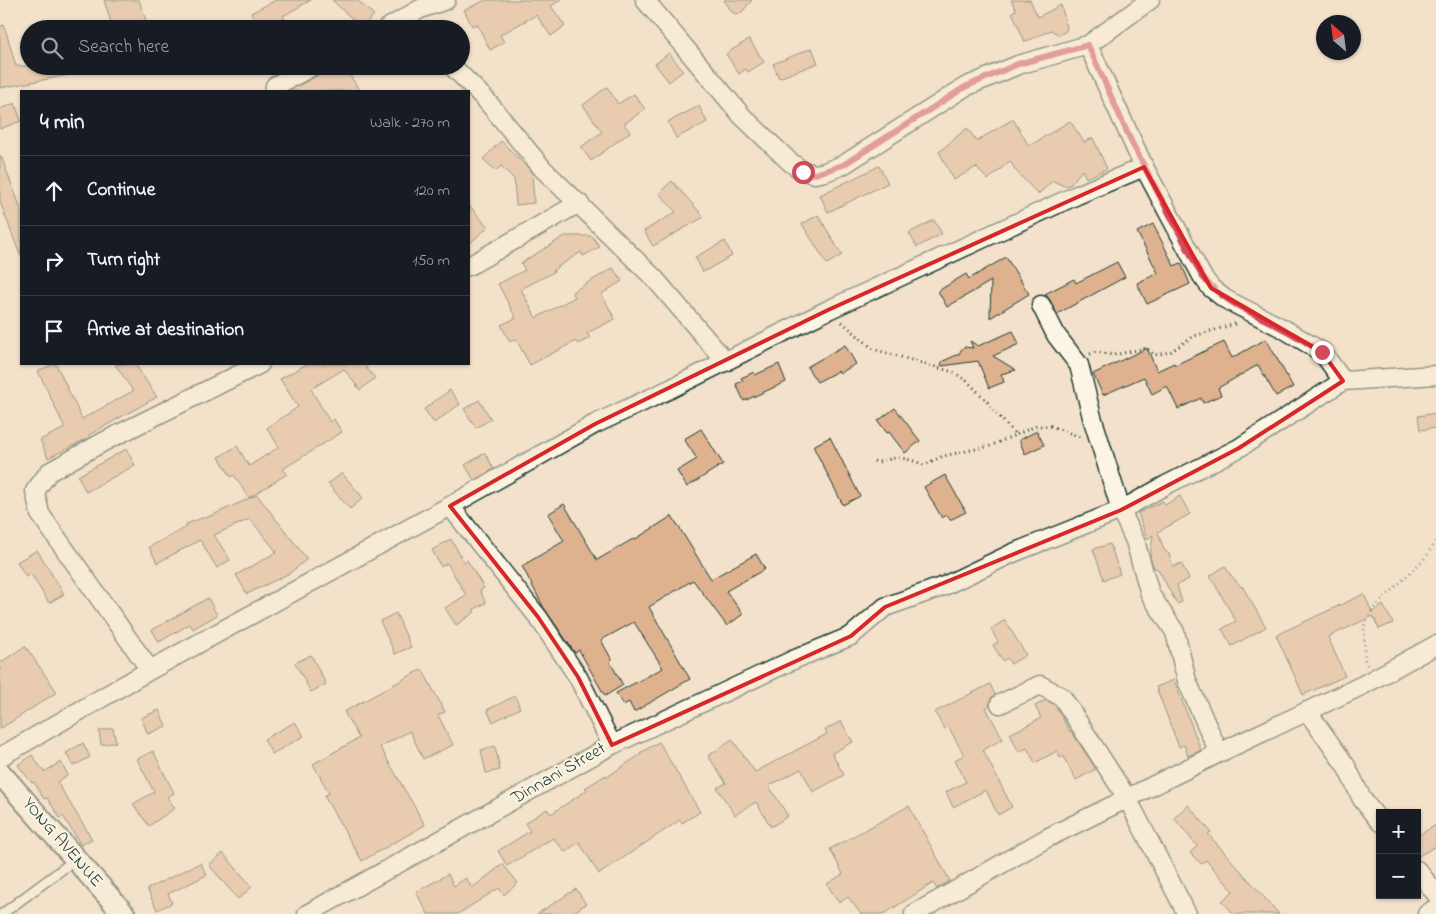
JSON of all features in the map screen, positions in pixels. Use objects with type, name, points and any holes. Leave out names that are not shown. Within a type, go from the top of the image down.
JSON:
[{"type":"street","points":[[403,20],[420,9],[446,0]]},
{"type":"street","points":[[645,0],[742,116],[790,162],[803,172],[815,174],[843,165],[965,87],[1018,64],[1088,45],[1131,6],[1150,0]]},
{"type":"street","points":[[1088,45],[1144,167],[1202,276],[1211,288],[1225,299],[1284,329],[1322,352],[1342,381]]},
{"type":"street","points":[[274,90],[275,86],[296,75]]},
{"type":"street","points":[[461,75],[486,100],[543,170],[579,203],[655,280],[726,362]]},
{"type":"street","points":[[0,757],[150,670],[450,506],[595,424],[726,362],[828,310],[1144,167]]},
{"type":"street","points":[[470,265],[579,203]]},
{"type":"street","points":[[1041,305],[1056,335],[1079,365],[1121,510],[1134,541],[1150,594],[1175,632],[1187,681],[1219,753]]},
{"type":"street","points":[[150,670],[40,514],[35,491],[49,472],[241,368],[255,365]]},
{"type":"street","points":[[612,745],[793,660],[851,636],[885,607],[944,586],[1013,553],[1121,510],[1239,448],[1342,381],[1436,375]]},
{"type":"street","name":"Dinnani Street","points":[[307,914],[612,745],[578,678],[538,618],[450,506]]},
{"type":"street","points":[[914,914],[1047,838],[1372,680],[1436,645]]},
{"type":"street","points":[[1000,704],[1040,685],[1062,697],[1127,798],[1187,914]]},
{"type":"street","points":[[1307,711],[1346,766],[1362,799],[1376,817]]},
{"type":"street","name":"YONG AVENUE","points":[[0,772],[124,914]]},
{"type":"street","points":[[1421,875],[1436,894]]},
{"type":"street","points":[[1426,914],[1436,908]]},
{"type":"lane","points":[[2,914],[76,859]]},
{"type":"path","points":[[828,310],[873,349],[953,372],[967,381],[1016,435]]},
{"type":"path","points":[[1075,359],[1097,352],[1113,355],[1141,348],[1147,348],[1154,355],[1170,352],[1194,336],[1257,316]]},
{"type":"path","points":[[874,461],[879,463],[896,458],[909,459],[924,465],[943,456],[990,446],[1036,426],[1051,426],[1100,442]]},
{"type":"path","points":[[1372,680],[1365,660],[1364,626],[1374,608],[1426,557],[1436,541]]},
{"type":"highlighted area","points":[[1144,167],[1211,288],[1322,352],[1343,381],[1239,448],[1121,510],[885,607],[851,636],[612,745],[578,677],[538,617],[450,506],[595,424],[828,310]]},
{"type":"building","points":[[104,0],[139,0],[146,20],[110,20]]},
{"type":"building","points":[[276,0],[311,0],[283,16],[285,20],[254,20],[251,13]]},
{"type":"building","points":[[332,0],[357,0],[374,15],[369,20],[353,20]]},
{"type":"building","points":[[486,0],[561,0],[551,6],[565,26],[551,36],[536,15],[500,35],[504,42],[490,50],[477,24],[472,26],[464,10]]},
{"type":"building","points":[[724,0],[752,0],[741,13],[736,14],[732,12]]},
{"type":"building","points":[[1011,0],[1030,0],[1038,17],[1061,5],[1067,27],[1066,31],[1059,35],[1051,30],[1025,42],[1012,12],[1016,10]]},
{"type":"building","points":[[4,25],[16,66],[20,66],[20,75],[69,75],[0,88],[0,26]]},
{"type":"building","points":[[749,39],[764,62],[748,72],[746,69],[739,74],[726,54]]},
{"type":"building","points":[[812,48],[818,63],[779,78],[773,64]]},
{"type":"building","points":[[669,53],[683,71],[669,82],[655,64]]},
{"type":"building","points":[[318,75],[350,75],[359,90],[291,90]]},
{"type":"building","points":[[607,87],[618,104],[634,94],[645,109],[624,124],[630,132],[591,161],[581,147],[602,132],[583,105]]},
{"type":"building","points":[[15,103],[20,121],[0,129],[0,109]]},
{"type":"building","points":[[699,106],[707,122],[676,138],[668,122]]},
{"type":"building","points":[[1013,119],[1029,146],[1070,121],[1084,142],[1093,138],[1107,169],[1086,178],[1082,170],[1070,185],[1064,186],[1053,181],[1038,194],[1016,171],[1010,161],[988,180],[976,167],[954,180],[939,152],[967,128],[977,141]]},
{"type":"building","points":[[501,141],[532,172],[534,203],[516,205],[514,179],[501,166],[496,171],[483,159]]},
{"type":"building","points":[[1,156],[20,206],[20,255],[0,202]]},
{"type":"building","points":[[879,166],[888,183],[828,212],[820,195]]},
{"type":"building","points":[[672,181],[704,217],[653,246],[644,231],[676,212],[659,193]]},
{"type":"building","points":[[470,206],[488,227],[470,243]]},
{"type":"building","points":[[818,215],[842,255],[827,264],[802,224]]},
{"type":"building","points":[[934,220],[942,234],[917,247],[909,233]]},
{"type":"building","points":[[1153,224],[1174,266],[1181,263],[1190,284],[1147,304],[1137,283],[1158,273],[1137,232]]},
{"type":"building","points":[[565,236],[592,236],[600,247],[583,256],[581,252],[553,270],[554,272],[521,289],[536,318],[575,297],[572,292],[613,268],[622,281],[602,295],[615,319],[587,333],[590,338],[578,344],[576,341],[530,365],[516,339],[510,342],[501,325],[516,318],[498,284],[525,270],[521,263]]},
{"type":"building","points":[[725,241],[732,256],[703,272],[695,257]]},
{"type":"building","points":[[1006,257],[1029,294],[990,318],[991,281],[947,307],[938,291],[966,274],[969,279]]},
{"type":"building","points":[[1117,262],[1125,277],[1057,314],[1045,294],[1074,279],[1076,283]]},
{"type":"building","points":[[1013,331],[1019,344],[993,356],[1016,370],[1001,374],[1004,382],[989,388],[978,361],[942,366],[941,362],[959,354],[964,347],[973,348],[970,341],[978,346]]},
{"type":"building","points":[[1266,339],[1293,387],[1276,396],[1258,365],[1218,388],[1221,395],[1203,403],[1201,398],[1178,409],[1167,386],[1152,394],[1144,377],[1103,395],[1093,374],[1147,348],[1157,371],[1174,363],[1175,365],[1224,342],[1232,358]]},
{"type":"building","points":[[845,345],[856,364],[817,382],[807,367]]},
{"type":"building","points":[[779,364],[786,382],[744,401],[736,384],[743,381],[741,378],[754,372],[755,375]]},
{"type":"building","points":[[56,365],[82,419],[133,391],[116,365],[136,365],[157,397],[89,435],[90,437],[48,458],[40,440],[65,428],[38,371]]},
{"type":"building","points":[[305,365],[364,365],[375,378],[360,390],[344,369],[311,389],[330,422],[334,419],[342,432],[283,469],[287,474],[249,498],[234,475],[231,477],[219,457],[237,446],[249,466],[279,447],[267,428],[298,407],[280,379]]},
{"type":"building","points":[[450,390],[460,404],[434,423],[424,409]]},
{"type":"building","points":[[479,400],[491,419],[476,428],[464,409]]},
{"type":"building","points":[[895,408],[920,441],[905,453],[878,421]]},
{"type":"building","points":[[1436,413],[1436,428],[1420,430],[1418,416]]},
{"type":"building","points":[[701,429],[723,464],[687,487],[677,471],[697,459],[684,439]]},
{"type":"building","points":[[1037,431],[1044,445],[1025,454],[1019,440]]},
{"type":"building","points":[[830,437],[860,496],[843,505],[813,446]]},
{"type":"building","points":[[126,449],[135,465],[86,492],[78,476]]},
{"type":"building","points":[[485,453],[494,469],[474,480],[465,465]]},
{"type":"building","points":[[342,473],[363,498],[350,509],[328,484]]},
{"type":"building","points":[[945,475],[966,512],[950,520],[947,515],[942,518],[924,487]]},
{"type":"building","points":[[257,495],[307,559],[290,573],[247,594],[236,575],[277,552],[250,519],[214,535],[230,560],[217,568],[200,540],[157,563],[149,547],[187,527],[186,524],[206,518]]},
{"type":"building","points":[[1180,496],[1190,514],[1158,532],[1164,550],[1169,554],[1173,567],[1181,563],[1189,579],[1177,585],[1182,602],[1177,604],[1158,569],[1154,568],[1150,557],[1153,535],[1147,539],[1138,513],[1163,501],[1165,505]]},
{"type":"building","points":[[564,504],[597,560],[672,516],[711,579],[756,554],[765,569],[726,591],[743,614],[727,626],[693,580],[649,607],[690,679],[634,712],[629,702],[623,705],[616,693],[663,668],[634,622],[601,640],[612,660],[610,662],[623,685],[605,696],[579,650],[575,653],[544,608],[522,566],[564,541],[548,514]]},
{"type":"building","points":[[451,539],[464,562],[467,560],[484,588],[480,591],[486,603],[473,610],[475,612],[456,625],[445,608],[466,595],[447,563],[441,567],[432,550]]},
{"type":"building","points":[[1110,544],[1120,574],[1104,580],[1093,549]]},
{"type":"building","points":[[37,550],[64,594],[49,603],[31,574],[26,577],[17,562]]},
{"type":"building","points":[[1225,566],[1242,586],[1266,627],[1232,646],[1222,629],[1236,621],[1210,576]]},
{"type":"building","points":[[1364,594],[1372,612],[1383,605],[1393,623],[1379,629],[1373,616],[1328,637],[1345,676],[1303,695],[1276,635]]},
{"type":"building","points":[[208,598],[217,615],[193,629],[190,624],[159,642],[152,630]]},
{"type":"building","points":[[396,613],[411,647],[395,654],[380,621]]},
{"type":"building","points":[[1005,620],[1026,655],[1011,664],[1007,658],[1003,661],[993,645],[998,642],[991,629]]},
{"type":"building","points":[[25,646],[57,692],[0,729],[0,663]]},
{"type":"building","points":[[311,655],[326,684],[311,692],[295,663]]},
{"type":"building","points":[[422,669],[445,712],[438,715],[453,745],[423,759],[410,731],[380,747],[425,825],[362,861],[324,796],[329,793],[313,764],[359,738],[344,712]]},
{"type":"building","points":[[1174,680],[1201,750],[1188,756],[1184,745],[1179,747],[1156,687]]},
{"type":"building","points":[[990,684],[995,695],[991,698],[990,705],[986,708],[1003,739],[983,750],[1012,807],[998,815],[986,790],[953,807],[946,792],[966,782],[955,760],[964,755],[948,726],[944,729],[935,712]]},
{"type":"building","points":[[515,696],[520,708],[493,722],[487,710]]},
{"type":"building","points":[[1046,700],[1055,705],[1070,732],[1096,769],[1076,780],[1063,756],[1060,758],[1057,751],[1035,763],[1027,748],[1019,752],[1010,734],[1041,718],[1035,706]]},
{"type":"building","points":[[159,710],[166,726],[148,734],[141,718]]},
{"type":"building","points":[[841,721],[853,742],[832,753],[844,775],[813,792],[801,769],[769,786],[788,816],[771,827],[756,802],[735,815],[717,788],[726,783],[708,756],[732,739],[755,772],[827,734],[825,730]]},
{"type":"building","points":[[295,722],[304,736],[272,754],[264,739]]},
{"type":"building","points":[[113,728],[116,742],[101,745],[99,731]]},
{"type":"building","points":[[659,742],[700,812],[682,823],[680,820],[599,874],[579,842],[565,852],[553,838],[507,866],[498,851],[530,831],[525,823],[547,809],[551,814],[587,790],[585,788],[606,775],[607,777]]},
{"type":"building","points":[[83,743],[90,757],[73,766],[66,753]]},
{"type":"building","points":[[495,746],[500,770],[486,773],[481,750]]},
{"type":"building","points":[[153,751],[174,793],[167,797],[175,808],[149,826],[133,804],[154,792],[137,759]]},
{"type":"building","points":[[32,755],[44,772],[61,762],[68,775],[57,782],[92,839],[81,845],[63,816],[60,818],[47,798],[44,799],[34,782],[32,783],[18,765]]},
{"type":"building","points":[[1188,805],[1211,832],[1208,834],[1279,914],[1234,914],[1222,901],[1233,891],[1206,860],[1201,864],[1190,853],[1197,846],[1174,818]]},
{"type":"building","points":[[909,806],[950,881],[937,889],[933,883],[884,914],[861,914],[848,897],[839,903],[827,884],[843,874],[830,849]]},
{"type":"building","points":[[1436,825],[1436,846],[1421,855],[1421,854],[1421,834]]},
{"type":"building","points":[[223,853],[252,887],[238,899],[209,865]]},
{"type":"building","points":[[200,863],[207,875],[168,894],[172,903],[157,910],[147,889]]},
{"type":"building","points":[[503,864],[518,883],[504,895],[499,888],[458,914],[428,914],[416,892],[448,874],[454,886],[466,878],[472,888]]},
{"type":"building","points":[[576,889],[586,904],[571,914],[537,914]]},
{"type":"route","points":[[803,172],[815,174],[843,165],[965,87],[1018,64],[1088,45],[1144,167],[1202,276],[1211,288],[1225,299],[1284,329],[1322,352]]}]
